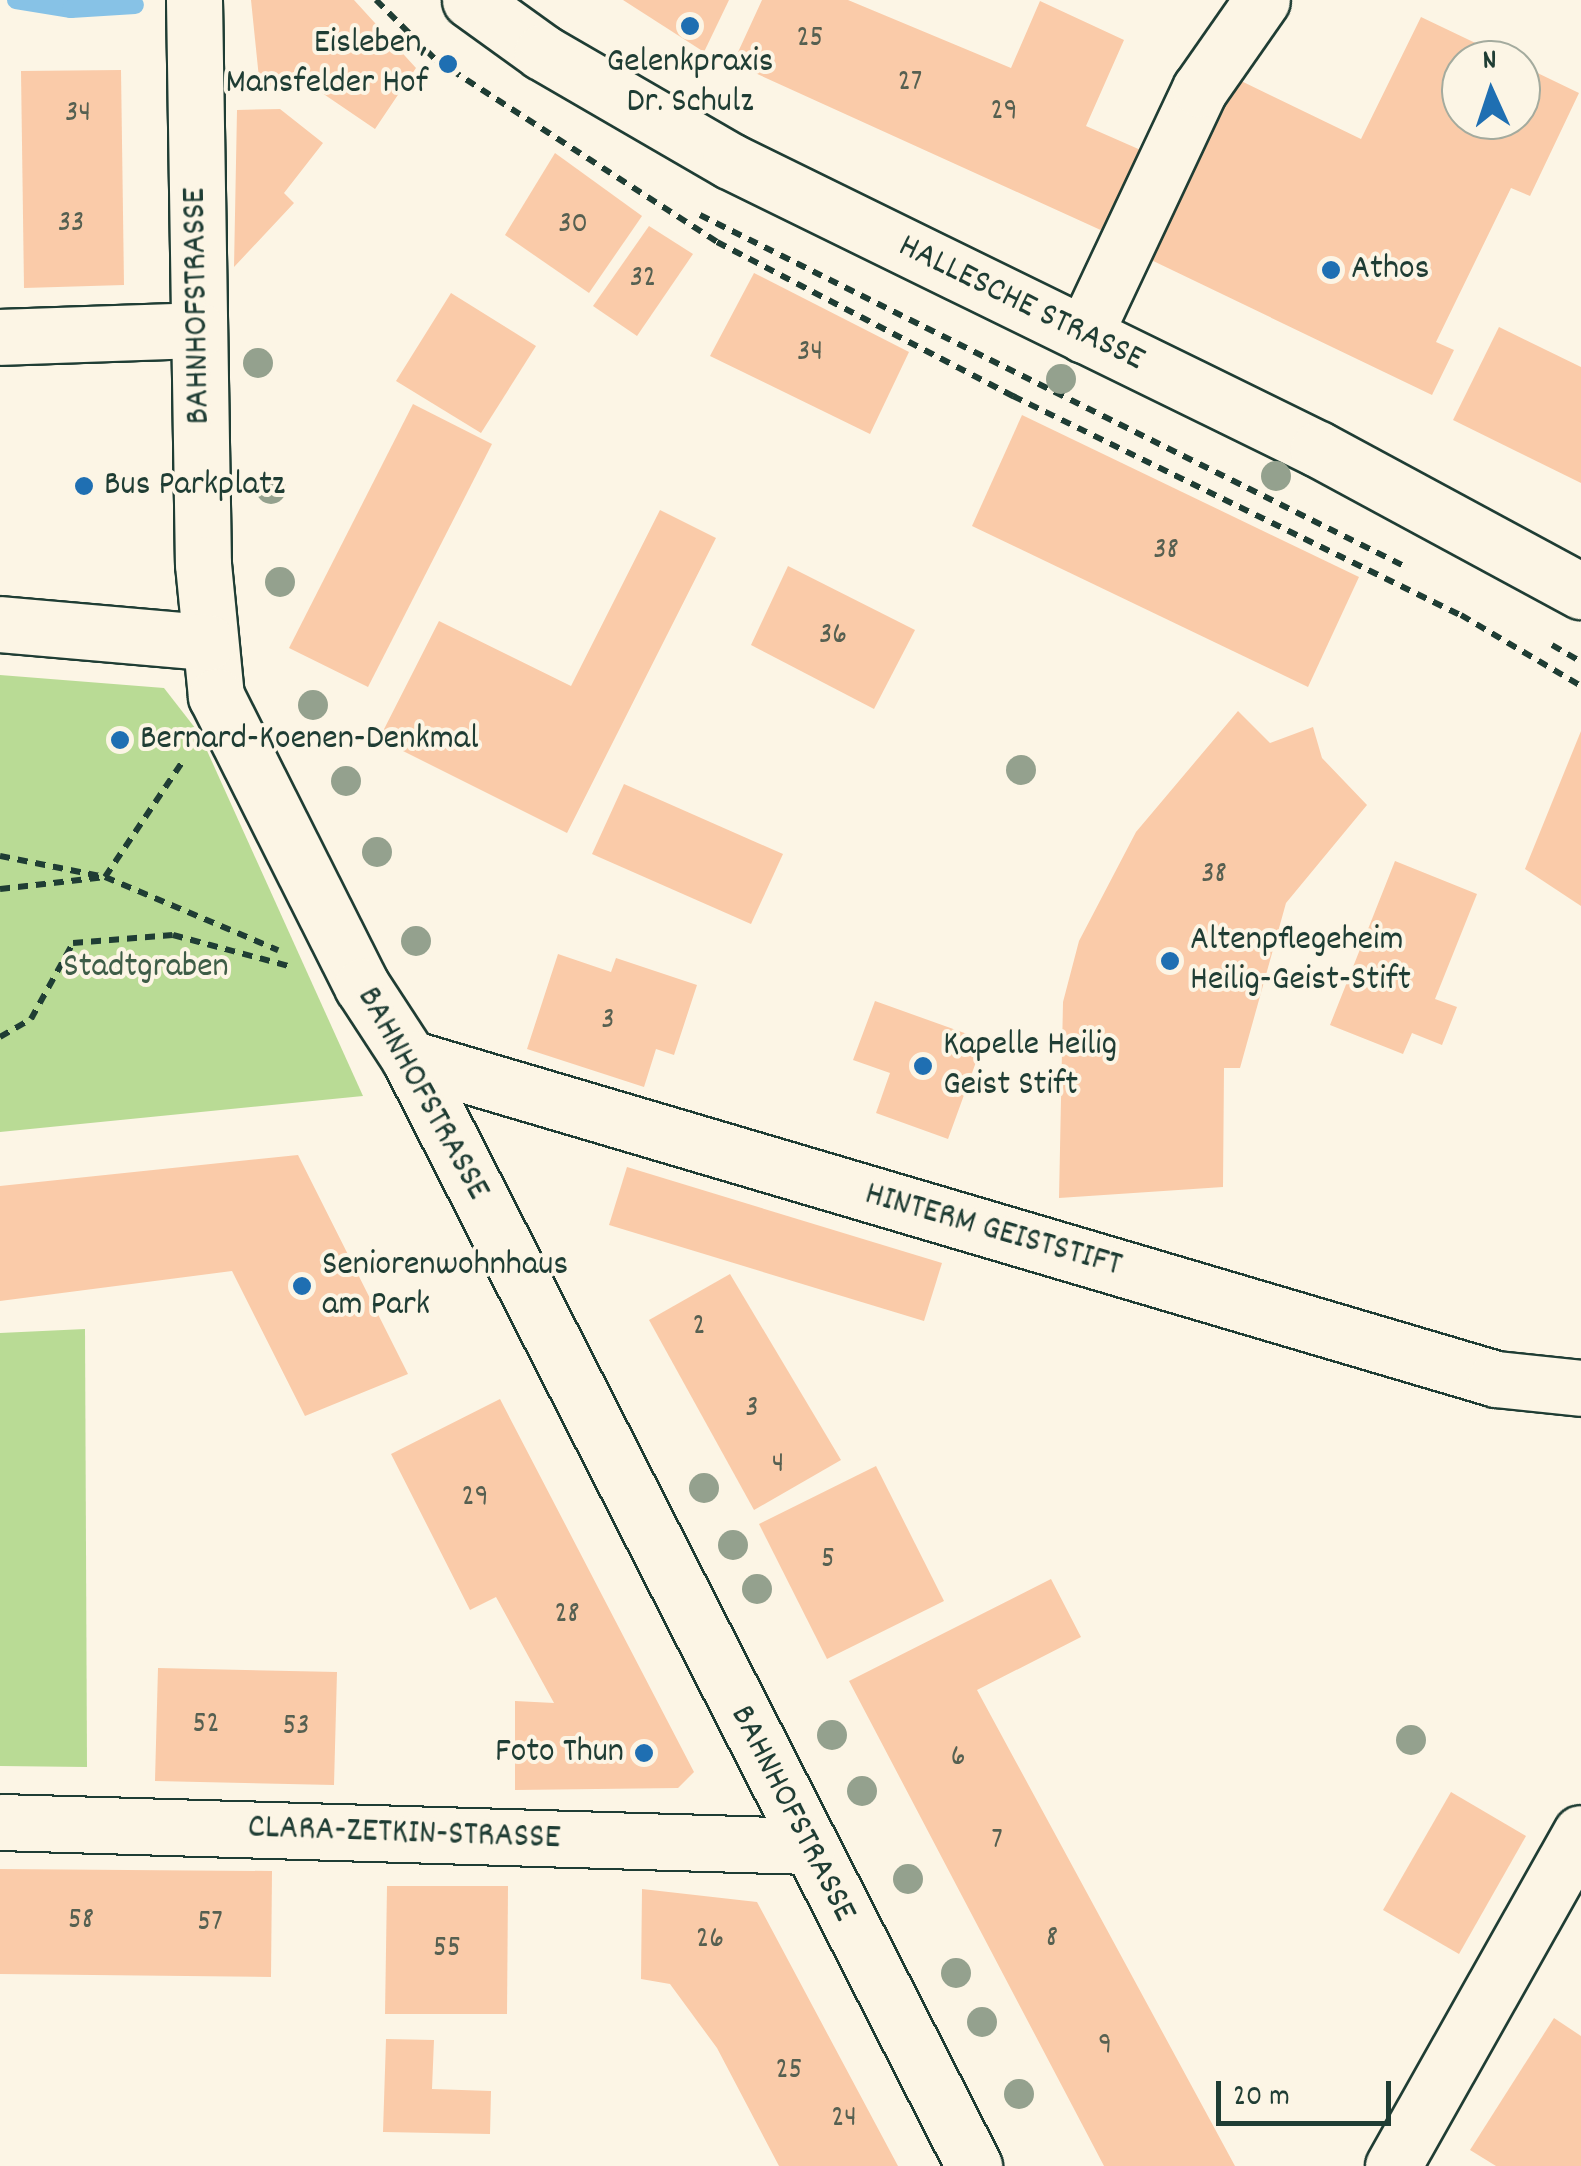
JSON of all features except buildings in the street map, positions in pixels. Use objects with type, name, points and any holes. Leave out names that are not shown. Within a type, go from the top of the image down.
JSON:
[{"type":"street","name":"BAHNHOFSTRASSE","points":[[194,0],[207,642],[220,706],[362,986],[408,1058],[974,2166]]},
{"type":"street","name":"HALLESCHE STRASSE","points":[[470,0],[542,52],[730,161],[1318,448],[1581,592]]},
{"type":"street","points":[[1084,335],[1200,88],[1262,0]]},
{"type":"street","points":[[0,337],[198,330]]},
{"type":"street","points":[[0,624],[207,642]]},
{"type":"street","name":"HINTERM GEISTSTIFT","points":[[408,1058],[1496,1379],[1581,1388]]},
{"type":"street","name":"CLARA-ZETKIN-STRASSE","points":[[0,1822],[808,1846]]},
{"type":"street","points":[[1392,2166],[1581,1834]]},
{"type":"path","points":[[376,0],[436,60],[718,242],[1461,616],[1581,686]]},
{"type":"path","points":[[105,878],[220,706]]},
{"type":"path","points":[[0,856],[105,878],[362,986]]},
{"type":"path","points":[[0,889],[105,878]]},
{"type":"path","points":[[0,1037],[31,1019],[72,943],[173,935],[362,986]]},
{"type":"green space","name":"Stadtgraben","points":[[0,675],[164,688],[199,733],[363,1096],[0,1132]]},
{"type":"green space","points":[[85,1329],[87,1767],[0,1766],[0,1333]]},
{"type":"waterway","points":[[16,0],[71,9],[135,5]]},
{"type":"place","name":"Gelenkpraxis Dr. Schulz","points":[[690,26]]},
{"type":"place","name":"Eisleben, Mansfelder Hof","points":[[448,64]]},
{"type":"place","name":"Athos","points":[[1331,270]]},
{"type":"place","name":"Bus Parkplatz","points":[[84,486]]},
{"type":"place","name":"Bernard-Koenen-Denkmal","points":[[120,740]]},
{"type":"place","name":"Altenpflegeheim Heilig-Geist-Stift","points":[[1170,961]]},
{"type":"place","name":"Kapelle Heilig Geist Stift","points":[[923,1066]]},
{"type":"place","name":"Seniorenwohnhaus am Park","points":[[302,1286]]},
{"type":"place","name":"Foto Thun","points":[[644,1753]]}]
